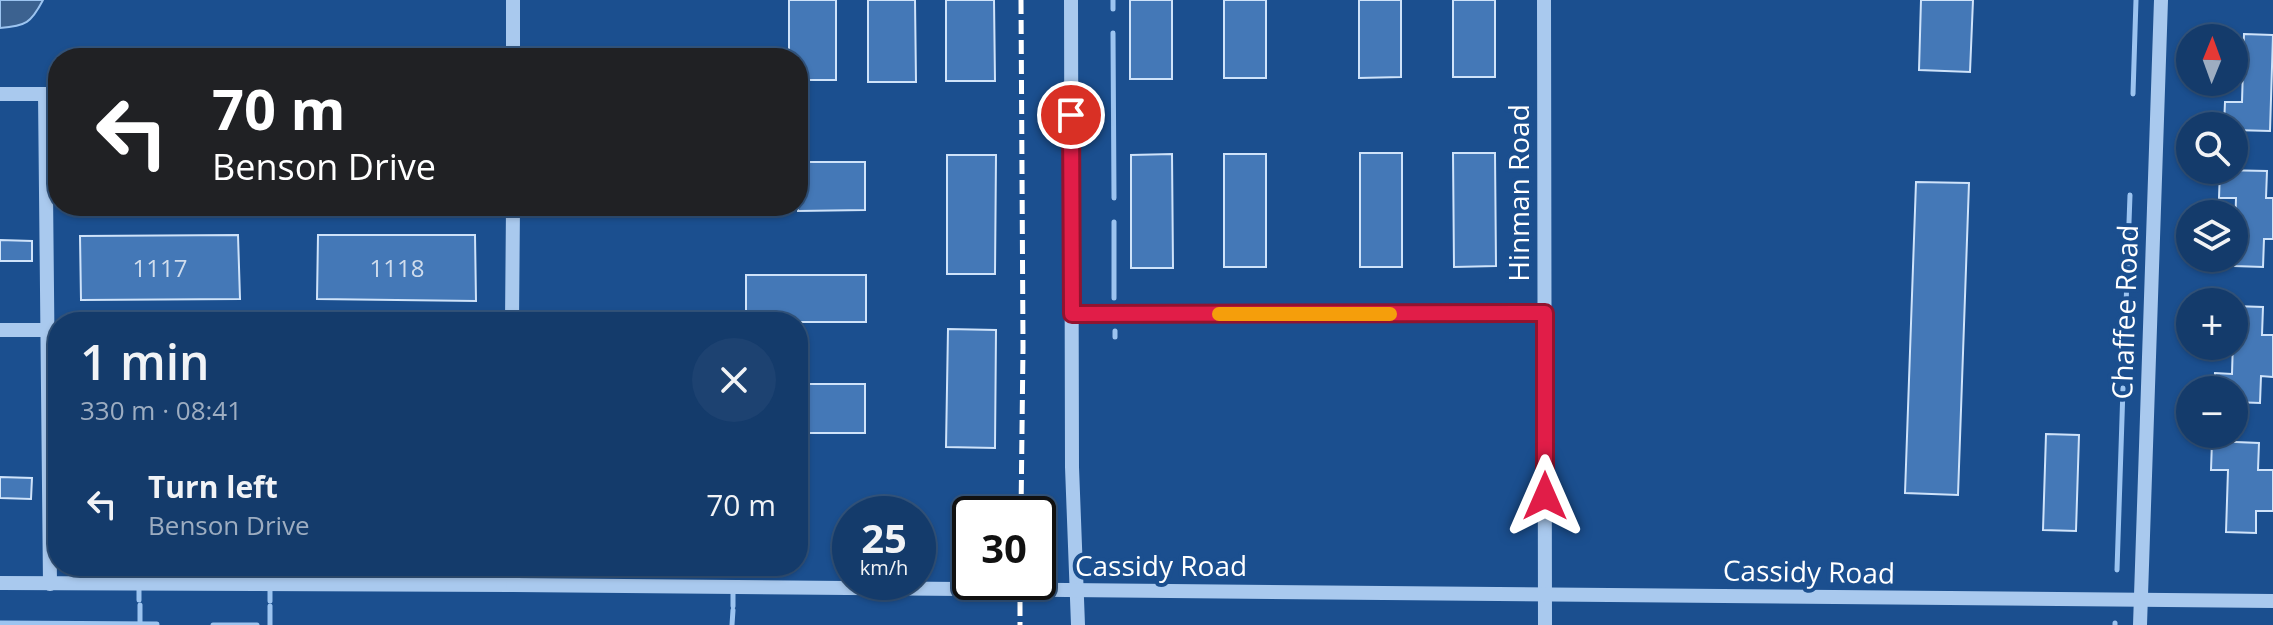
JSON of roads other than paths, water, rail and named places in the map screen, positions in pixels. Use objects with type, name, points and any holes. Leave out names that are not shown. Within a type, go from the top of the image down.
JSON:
[{"type":"street","points":[[513,0],[513,48]]},
{"type":"street","points":[[1071,0],[1072,467],[1078,625]]},
{"type":"street","name":"Hinman Road","points":[[1544,0],[1545,625]]},
{"type":"street","name":"Chaffee Road","points":[[2140,625],[2161,0]]},
{"type":"street","points":[[0,94],[48,94]]},
{"type":"street","points":[[53,216],[53,312]]},
{"type":"street","points":[[512,312],[513,216]]},
{"type":"street","points":[[1072,314],[1545,313]]},
{"type":"street","points":[[0,330],[48,330]]},
{"type":"street","points":[[50,576],[50,584]]},
{"type":"street","points":[[513,576],[513,585]]},
{"type":"street","name":"Cassidy Road","points":[[0,583],[2273,601]]},
{"type":"water","points":[[0,0],[43,0],[27,22],[0,28]]},
{"type":"waterway","points":[[1113,0],[1113,9]]},
{"type":"waterway","points":[[2133,94],[2136,0]]},
{"type":"waterway","points":[[1113,33],[1114,198]]},
{"type":"waterway","points":[[2125,333],[2130,195]]},
{"type":"waterway","points":[[1114,222],[1114,298]]},
{"type":"waterway","points":[[1115,331],[1115,337]]},
{"type":"waterway","points":[[2117,570],[2123,388]]},
{"type":"waterway","points":[[139,584],[139,600]]},
{"type":"waterway","points":[[270,585],[270,601]]},
{"type":"waterway","points":[[733,588],[733,606]]},
{"type":"waterway","points":[[140,605],[140,624]]},
{"type":"waterway","points":[[270,606],[270,625]]},
{"type":"waterway","points":[[732,625],[733,610]]},
{"type":"waterway","points":[[0,623],[157,624]]},
{"type":"waterway","points":[[213,625],[257,625]]},
{"type":"railway","points":[[1021,0],[1021,496]]},
{"type":"railway","points":[[1020,600],[1020,625]]}]
